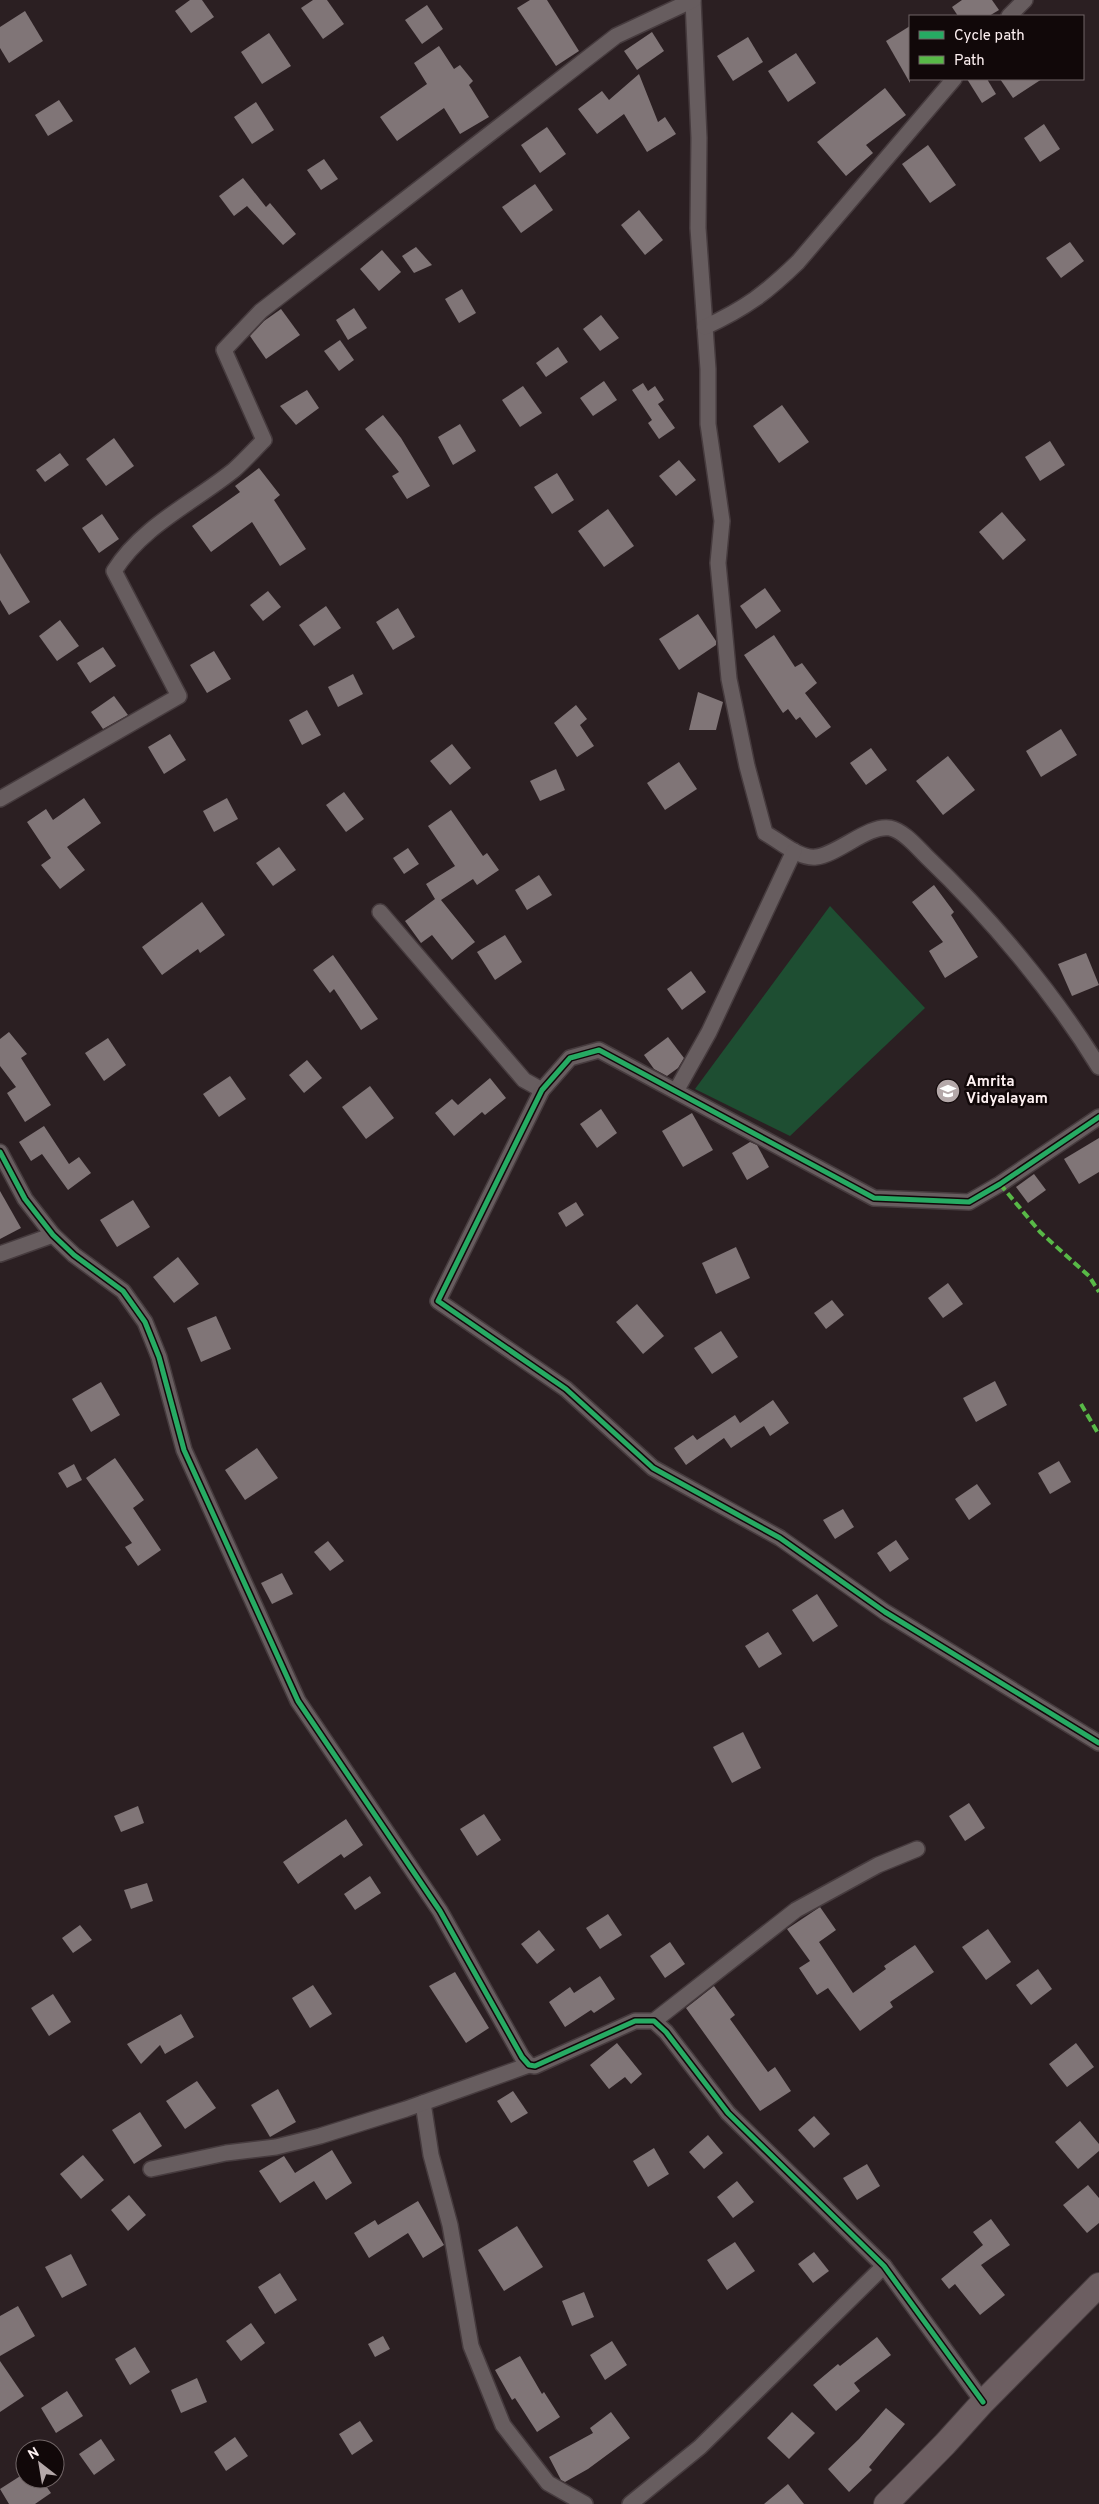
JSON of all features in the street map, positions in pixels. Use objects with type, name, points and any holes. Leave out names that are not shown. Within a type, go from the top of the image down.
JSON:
[{"type":"main road","points":[[886,2504],[946,2444],[983,2402],[1099,2285]]},
{"type":"street","points":[[0,799],[179,696],[114,571],[124,555],[162,520],[234,469],[264,440],[224,350],[261,311],[616,36],[693,0],[699,138],[698,228],[708,369],[708,424],[722,521],[718,563],[729,679],[747,766],[766,833],[794,851],[816,857],[875,830],[890,828],[908,838],[971,900],[1070,1024],[1099,1067]]},
{"type":"street","points":[[1010,15],[1025,0]]},
{"type":"street","points":[[704,327],[739,312],[771,288],[792,268],[953,80]]},
{"type":"street","points":[[676,1091],[709,1032],[794,851]]},
{"type":"street","points":[[380,912],[524,1080],[542,1090]]},
{"type":"street","points":[[1099,1116],[1000,1184],[968,1202],[874,1198],[599,1050],[570,1058],[542,1090],[438,1301],[566,1389],[653,1468],[780,1538],[885,1612],[1099,1743]]},
{"type":"street","points":[[0,1152],[25,1199],[53,1235],[74,1255],[124,1292],[145,1322],[159,1357],[184,1450],[298,1701],[440,1911],[528,2064]]},
{"type":"street","points":[[0,1254],[53,1235]]},
{"type":"street","points":[[152,2169],[226,2153],[276,2147],[302,2140],[423,2103],[528,2064],[535,2066],[634,2021],[654,2021],[796,1910],[878,1865],[917,1849]]},
{"type":"street","points":[[654,2021],[666,2032],[728,2113],[884,2266],[983,2402]]},
{"type":"street","points":[[423,2103],[431,2155],[450,2225],[472,2346],[503,2425],[548,2484],[585,2504]]},
{"type":"street","points":[[630,2504],[700,2447],[884,2266]]},
{"type":"green space","points":[[830,906],[925,1008],[790,1136],[695,1089]]},
{"type":"building","points":[[190,0],[202,0],[214,17],[191,33],[175,11]]},
{"type":"building","points":[[313,0],[327,0],[344,24],[323,39],[301,8]]},
{"type":"building","points":[[530,0],[547,0],[579,51],[556,66],[517,8]]},
{"type":"building","points":[[962,0],[992,0],[999,10],[991,15],[957,15],[952,7]]},
{"type":"building","points":[[427,5],[443,29],[422,44],[405,20]]},
{"type":"building","points":[[25,11],[43,41],[9,63],[0,48],[0,27]]},
{"type":"building","points":[[909,27],[910,83],[886,41]]},
{"type":"building","points":[[652,32],[664,51],[637,70],[624,51]]},
{"type":"building","points":[[269,33],[291,66],[262,84],[241,52]]},
{"type":"building","points":[[748,37],[763,62],[733,81],[717,56]]},
{"type":"building","points":[[439,46],[454,69],[460,65],[473,81],[469,85],[489,117],[460,134],[444,108],[397,141],[380,117],[427,84],[414,63]]},
{"type":"building","points":[[796,53],[816,83],[788,102],[768,71]]},
{"type":"building","points":[[639,74],[658,122],[665,117],[676,134],[647,152],[624,114],[597,134],[578,109],[602,91],[609,100]]},
{"type":"building","points":[[968,80],[988,80],[996,94],[982,103]]},
{"type":"building","points":[[1001,80],[1040,80],[1013,98]]},
{"type":"building","points":[[885,88],[906,115],[866,145],[873,153],[846,176],[817,142]]},
{"type":"building","points":[[59,100],[73,121],[48,136],[35,115]]},
{"type":"building","points":[[256,102],[274,130],[252,144],[234,117]]},
{"type":"building","points":[[1044,124],[1060,149],[1040,162],[1024,138]]},
{"type":"building","points":[[547,127],[566,154],[540,173],[521,145]]},
{"type":"building","points":[[928,145],[956,185],[930,203],[902,164]]},
{"type":"building","points":[[324,159],[338,179],[321,190],[307,170]]},
{"type":"building","points":[[243,178],[266,207],[270,203],[296,234],[283,245],[247,206],[234,216],[219,196]]},
{"type":"building","points":[[535,184],[553,210],[521,233],[502,207]]},
{"type":"building","points":[[639,210],[663,240],[645,255],[621,225]]},
{"type":"building","points":[[1070,242],[1084,261],[1061,278],[1046,258]]},
{"type":"building","points":[[416,247],[432,265],[414,273],[402,256]]},
{"type":"building","points":[[382,250],[401,272],[379,291],[360,269]]},
{"type":"building","points":[[462,289],[476,313],[459,323],[445,299]]},
{"type":"building","points":[[354,308],[367,328],[348,340],[336,320]]},
{"type":"building","points":[[281,309],[300,335],[266,359],[250,336],[264,321]]},
{"type":"building","points":[[601,315],[619,338],[600,351],[583,329]]},
{"type":"building","points":[[340,340],[354,360],[339,371],[324,351]]},
{"type":"building","points":[[558,347],[568,362],[546,377],[536,363]]},
{"type":"building","points":[[604,381],[617,400],[593,416],[580,398]]},
{"type":"building","points":[[643,383],[648,391],[655,386],[664,400],[658,404],[675,428],[659,439],[648,423],[652,420],[632,390]]},
{"type":"building","points":[[523,386],[542,413],[520,427],[502,400]]},
{"type":"building","points":[[307,390],[319,408],[296,425],[280,406]]},
{"type":"building","points":[[782,405],[809,442],[779,463],[753,426]]},
{"type":"building","points":[[383,415],[401,438],[430,486],[407,499],[392,476],[399,472],[365,429]]},
{"type":"building","points":[[460,424],[476,451],[453,465],[438,437]]},
{"type":"building","points":[[114,438],[134,466],[106,486],[86,459]]},
{"type":"building","points":[[1050,441],[1065,465],[1040,481],[1025,457]]},
{"type":"building","points":[[60,453],[69,465],[45,482],[36,470]]},
{"type":"building","points":[[679,460],[696,480],[676,496],[659,476]]},
{"type":"building","points":[[259,468],[280,495],[274,500],[306,549],[280,566],[252,522],[211,552],[192,526],[240,492],[235,486]]},
{"type":"building","points":[[557,473],[574,500],[552,514],[534,487]]},
{"type":"building","points":[[608,509],[634,546],[604,567],[578,531]]},
{"type":"building","points":[[1002,512],[1026,540],[1003,560],[979,532]]},
{"type":"building","points":[[102,514],[119,539],[99,553],[82,528]]},
{"type":"building","points":[[0,553],[30,602],[9,615],[0,600]]},
{"type":"building","points":[[765,588],[781,611],[756,629],[740,606]]},
{"type":"building","points":[[268,591],[281,607],[263,621],[250,605]]},
{"type":"building","points":[[326,606],[341,628],[314,646],[299,625]]},
{"type":"building","points":[[398,608],[415,637],[393,650],[376,622]]},
{"type":"building","points":[[698,614],[716,641],[716,645],[679,670],[659,639]]},
{"type":"building","points":[[60,620],[79,646],[57,661],[39,636]]},
{"type":"building","points":[[774,635],[795,667],[802,663],[817,683],[805,693],[831,727],[816,738],[800,717],[796,720],[788,709],[783,713],[744,655]]},
{"type":"building","points":[[103,647],[116,666],[90,683],[77,663]]},
{"type":"building","points":[[214,651],[231,679],[207,693],[190,665]]},
{"type":"building","points":[[353,674],[363,694],[338,707],[328,687]]},
{"type":"building","points":[[698,692],[723,702],[716,730],[689,730]]},
{"type":"building","points":[[114,696],[128,715],[103,729],[91,712]]},
{"type":"building","points":[[576,705],[587,719],[580,725],[594,746],[577,757],[554,723]]},
{"type":"building","points":[[307,710],[321,735],[302,745],[289,720]]},
{"type":"building","points":[[1061,729],[1077,755],[1041,777],[1026,751]]},
{"type":"building","points":[[170,734],[186,760],[164,774],[148,747]]},
{"type":"building","points":[[452,744],[471,768],[450,785],[430,761]]},
{"type":"building","points":[[871,748],[887,770],[866,785],[850,763]]},
{"type":"building","points":[[948,756],[975,790],[943,815],[916,781]]},
{"type":"building","points":[[679,762],[697,789],[665,810],[647,783]]},
{"type":"building","points":[[556,769],[565,790],[540,801],[530,781]]},
{"type":"building","points":[[344,792],[364,819],[346,832],[326,805]]},
{"type":"building","points":[[84,798],[101,823],[67,847],[85,870],[60,889],[41,865],[51,858],[27,822],[46,809],[53,820]]},
{"type":"building","points":[[227,798],[238,819],[214,832],[203,811]]},
{"type":"building","points":[[451,810],[483,856],[487,853],[499,870],[477,885],[473,879],[441,900],[475,942],[452,960],[432,935],[421,943],[405,921],[435,899],[426,884],[455,866],[428,826]]},
{"type":"building","points":[[279,847],[296,870],[273,886],[256,863]]},
{"type":"building","points":[[408,848],[419,864],[404,874],[393,858]]},
{"type":"building","points":[[539,875],[552,895],[527,910],[515,890]]},
{"type":"building","points":[[934,885],[954,912],[951,915],[978,957],[945,978],[929,951],[943,942],[912,902]]},
{"type":"building","points":[[202,902],[225,935],[200,953],[198,949],[162,975],[142,947]]},
{"type":"building","points":[[505,935],[522,962],[495,980],[477,952]]},
{"type":"building","points":[[1086,953],[1099,985],[1072,996],[1058,964]]},
{"type":"building","points":[[333,955],[378,1019],[361,1030],[334,989],[330,993],[313,970]]},
{"type":"building","points":[[691,971],[706,992],[682,1010],[667,989]]},
{"type":"building","points":[[9,1032],[27,1054],[21,1058],[51,1105],[25,1122],[7,1093],[16,1087],[0,1066],[0,1039]]},
{"type":"building","points":[[668,1037],[684,1058],[678,1068],[667,1076],[654,1069],[644,1055]]},
{"type":"building","points":[[108,1038],[126,1065],[104,1081],[85,1053]]},
{"type":"building","points":[[307,1060],[322,1078],[304,1093],[289,1075]]},
{"type":"building","points":[[230,1076],[246,1099],[219,1117],[203,1094]]},
{"type":"building","points":[[490,1078],[506,1098],[485,1115],[482,1112],[454,1136],[435,1113],[452,1099],[458,1105]]},
{"type":"building","points":[[370,1086],[394,1118],[366,1139],[342,1107]]},
{"type":"building","points":[[601,1109],[617,1133],[597,1148],[580,1124]]},
{"type":"building","points":[[692,1113],[713,1150],[683,1167],[662,1131]]},
{"type":"building","points":[[44,1126],[69,1164],[79,1157],[91,1173],[68,1190],[42,1154],[31,1161],[19,1142]]},
{"type":"building","points":[[1099,1138],[1099,1172],[1079,1184],[1064,1159]]},
{"type":"building","points":[[750,1142],[757,1145],[769,1167],[747,1180],[732,1153]]},
{"type":"building","points":[[1034,1174],[1046,1190],[1028,1203],[1016,1187]]},
{"type":"building","points":[[0,1191],[21,1228],[0,1239]]},
{"type":"building","points":[[133,1200],[150,1227],[117,1247],[100,1220]]},
{"type":"building","points":[[576,1202],[584,1215],[566,1227],[558,1213]]},
{"type":"building","points":[[736,1247],[750,1278],[716,1294],[702,1263]]},
{"type":"building","points":[[178,1257],[199,1284],[174,1303],[153,1277]]},
{"type":"building","points":[[948,1283],[963,1304],[943,1318],[928,1298]]},
{"type":"building","points":[[832,1300],[844,1315],[826,1329],[814,1313]]},
{"type":"building","points":[[637,1304],[664,1336],[643,1354],[616,1322]]},
{"type":"building","points":[[216,1316],[231,1349],[201,1362],[187,1328]]},
{"type":"building","points":[[721,1331],[738,1357],[712,1374],[694,1348]]},
{"type":"building","points":[[995,1381],[1007,1405],[976,1422],[963,1398]]},
{"type":"building","points":[[101,1382],[120,1415],[91,1432],[72,1399]]},
{"type":"building","points":[[773,1400],[789,1423],[770,1436],[764,1426],[731,1448],[724,1438],[686,1465],[674,1448],[693,1435],[697,1440],[735,1415],[740,1423]]},
{"type":"building","points":[[257,1448],[278,1478],[245,1500],[225,1470]]},
{"type":"building","points":[[115,1458],[144,1500],[133,1508],[161,1550],[138,1566],[125,1547],[132,1543],[86,1478]]},
{"type":"building","points":[[1059,1461],[1071,1482],[1050,1494],[1038,1473]]},
{"type":"building","points":[[74,1464],[82,1480],[67,1488],[58,1473]]},
{"type":"building","points":[[977,1484],[991,1504],[969,1520],[955,1499]]},
{"type":"building","points":[[843,1509],[854,1527],[835,1539],[823,1520]]},
{"type":"building","points":[[896,1540],[909,1559],[890,1572],[877,1553]]},
{"type":"building","points":[[328,1541],[344,1561],[330,1571],[314,1552]]},
{"type":"building","points":[[282,1573],[293,1594],[272,1604],[261,1583]]},
{"type":"building","points":[[817,1594],[838,1626],[813,1642],[792,1610]]},
{"type":"building","points":[[768,1632],[782,1654],[759,1668],[745,1646]]},
{"type":"building","points":[[743,1732],[761,1768],[732,1783],[713,1747]]},
{"type":"building","points":[[969,1803],[985,1828],[965,1841],[949,1816]]},
{"type":"building","points":[[138,1806],[144,1823],[121,1832],[114,1816]]},
{"type":"building","points":[[484,1814],[501,1840],[477,1856],[460,1829]]},
{"type":"building","points":[[346,1819],[363,1845],[344,1858],[341,1854],[298,1884],[283,1862]]},
{"type":"building","points":[[370,1876],[381,1893],[355,1910],[344,1894]]},
{"type":"building","points":[[147,1883],[153,1901],[131,1909],[124,1890]]},
{"type":"building","points":[[820,1907],[836,1930],[819,1942],[853,1993],[886,1969],[884,1966],[915,1945],[934,1972],[890,2002],[893,2007],[860,2031],[828,1988],[817,1995],[799,1968],[810,1961],[787,1929]]},
{"type":"building","points":[[608,1914],[622,1935],[600,1949],[586,1928]]},
{"type":"building","points":[[80,1925],[92,1940],[73,1953],[62,1938]]},
{"type":"building","points":[[988,1929],[1011,1962],[986,1980],[962,1947]]},
{"type":"building","points":[[539,1930],[555,1950],[537,1964],[521,1944]]},
{"type":"building","points":[[670,1942],[685,1964],[665,1978],[650,1956]]},
{"type":"building","points":[[1038,1969],[1052,1989],[1031,2005],[1016,1985]]},
{"type":"building","points":[[455,1972],[489,2028],[466,2043],[429,1986]]},
{"type":"building","points":[[600,1976],[615,1999],[594,2013],[591,2010],[565,2027],[549,2002],[570,1987],[574,1993]]},
{"type":"building","points":[[313,1985],[332,2014],[310,2028],[292,1998]]},
{"type":"building","points":[[714,1986],[735,2015],[730,2019],[768,2072],[775,2067],[791,2091],[760,2111],[686,2008]]},
{"type":"building","points":[[53,1994],[71,2022],[49,2036],[31,2008]]},
{"type":"building","points":[[181,2014],[194,2037],[165,2054],[160,2045],[141,2064],[127,2044]]},
{"type":"building","points":[[617,2043],[642,2074],[631,2084],[625,2077],[609,2089],[590,2065]]},
{"type":"building","points":[[1076,2043],[1094,2067],[1067,2087],[1049,2064]]},
{"type":"building","points":[[197,2081],[216,2108],[185,2129],[166,2101]]},
{"type":"building","points":[[278,2089],[296,2122],[270,2137],[251,2105]]},
{"type":"building","points":[[513,2091],[528,2113],[511,2123],[497,2101]]},
{"type":"building","points":[[140,2112],[162,2146],[134,2164],[112,2130]]},
{"type":"building","points":[[814,2116],[830,2134],[814,2148],[798,2130]]},
{"type":"building","points":[[1080,2121],[1099,2144],[1099,2151],[1078,2169],[1055,2142]]},
{"type":"building","points":[[708,2135],[723,2153],[704,2169],[689,2152]]},
{"type":"building","points":[[654,2148],[669,2174],[648,2187],[633,2161]]},
{"type":"building","points":[[332,2150],[352,2183],[326,2200],[314,2181],[280,2203],[259,2171],[284,2156],[295,2173]]},
{"type":"building","points":[[83,2155],[104,2180],[81,2199],[60,2174]]},
{"type":"building","points":[[867,2164],[880,2186],[857,2200],[843,2178]]},
{"type":"building","points":[[737,2181],[754,2202],[733,2218],[717,2197]]},
{"type":"building","points":[[1088,2185],[1099,2198],[1099,2223],[1087,2233],[1063,2205]]},
{"type":"building","points":[[129,2195],[146,2215],[128,2231],[111,2210]]},
{"type":"building","points":[[418,2201],[444,2245],[423,2258],[408,2233],[369,2258],[354,2233],[375,2220],[378,2225]]},
{"type":"building","points":[[991,2219],[1010,2245],[981,2265],[1005,2295],[980,2315],[955,2284],[949,2289],[941,2279],[983,2245],[973,2232]]},
{"type":"building","points":[[517,2226],[543,2267],[504,2291],[478,2250]]},
{"type":"building","points":[[735,2242],[755,2271],[727,2290],[707,2260]]},
{"type":"building","points":[[814,2252],[829,2271],[813,2283],[798,2264]]},
{"type":"building","points":[[71,2254],[87,2285],[62,2298],[45,2267]]},
{"type":"building","points":[[280,2273],[297,2300],[275,2314],[258,2287]]},
{"type":"building","points":[[584,2292],[594,2317],[572,2326],[562,2301]]},
{"type":"building","points":[[18,2306],[35,2336],[0,2356],[0,2316]]},
{"type":"building","points":[[251,2323],[265,2343],[241,2361],[226,2341]]},
{"type":"building","points":[[383,2336],[390,2349],[375,2357],[368,2344]]},
{"type":"building","points":[[877,2337],[891,2355],[854,2383],[860,2391],[836,2411],[813,2385],[838,2364],[840,2366]]},
{"type":"building","points":[[612,2341],[627,2365],[605,2380],[590,2355]]},
{"type":"building","points":[[135,2347],[150,2372],[130,2385],[115,2359]]},
{"type":"building","points":[[520,2356],[542,2394],[544,2392],[560,2417],[537,2432],[515,2398],[512,2400],[495,2370]]},
{"type":"building","points":[[0,2361],[24,2396],[0,2412]]},
{"type":"building","points":[[197,2378],[207,2402],[181,2413],[171,2390]]},
{"type":"building","points":[[67,2391],[83,2416],[56,2433],[41,2408]]},
{"type":"building","points":[[886,2408],[905,2424],[869,2467],[872,2470],[849,2492],[828,2469],[859,2439]]},
{"type":"building","points":[[611,2412],[630,2438],[588,2469],[565,2482],[561,2480],[549,2457],[593,2433],[590,2428]]},
{"type":"building","points":[[792,2412],[815,2433],[789,2459],[767,2438]]},
{"type":"building","points":[[360,2421],[373,2441],[352,2455],[339,2434]]},
{"type":"building","points":[[235,2437],[248,2456],[226,2471],[214,2452]]},
{"type":"building","points":[[101,2439],[115,2460],[94,2475],[79,2454]]},
{"type":"building","points":[[15,2479],[15,2489],[48,2489],[51,2493],[35,2504],[9,2504],[0,2489]]},
{"type":"building","points":[[788,2484],[804,2504],[764,2504]]},
{"type":"marked path","points":[[1000,1184],[1040,1232],[1089,1276],[1099,1292]]},
{"type":"marked path","points":[[1081,1404],[1099,1435]]},
{"type":"cycle path","points":[[1099,1117],[1000,1184],[969,1202],[874,1198],[599,1050],[570,1058],[542,1090],[438,1301],[566,1389],[653,1468],[780,1538],[885,1612],[1099,1743]]},
{"type":"cycle path","points":[[0,1152],[25,1199],[53,1235],[74,1255],[123,1291],[145,1322],[159,1357],[184,1450],[298,1701],[440,1911],[522,2057],[529,2065],[535,2066],[635,2021],[654,2021],[666,2032],[728,2113],[884,2266],[983,2402]]},
{"type":"place","name":"Amrita Vidyalayam","points":[[948,1091]]}]
